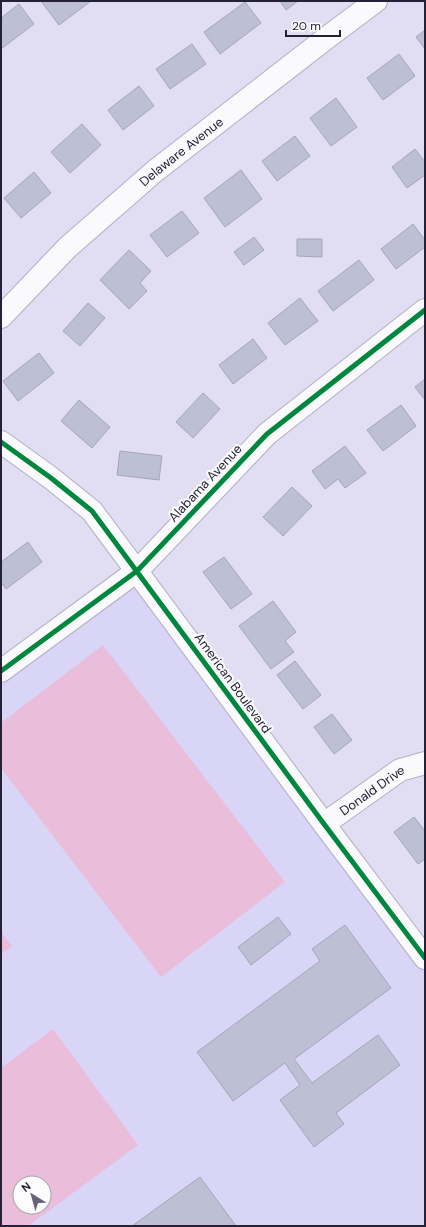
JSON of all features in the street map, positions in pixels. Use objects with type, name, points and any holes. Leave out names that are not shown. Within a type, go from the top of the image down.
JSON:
[{"type":"street","name":"Delaware Avenue","points":[[1,317],[68,247],[155,171],[376,1]]},
{"type":"street","name":"Alabama Avenue","points":[[1,671],[137,571],[267,434],[425,310]]},
{"type":"street","name":"American Boulevard","points":[[1,442],[51,478],[92,511],[425,958]]},
{"type":"street","name":"Donald Drive","points":[[324,824],[400,770],[425,763]]},
{"type":"shaded area","points":[[135,587],[425,970],[425,1226],[1,1226],[1,685]]},
{"type":"shaded area","points":[[103,645],[285,882],[161,977],[1,768],[1,723]]},
{"type":"shaded area","points":[[1,932],[12,946],[1,954]]},
{"type":"shaded area","points":[[53,1029],[138,1145],[52,1208],[52,1175],[12,1175],[12,1215],[43,1215],[28,1226],[1,1226],[1,1068]]},
{"type":"building","points":[[41,1],[91,1],[59,25]]},
{"type":"building","points":[[280,1],[298,1],[286,10]]},
{"type":"building","points":[[245,2],[261,23],[220,54],[204,32]]},
{"type":"building","points":[[19,4],[34,24],[1,49],[1,18]]},
{"type":"building","points":[[425,30],[425,49],[416,37]]},
{"type":"building","points":[[192,44],[206,64],[170,89],[156,69]]},
{"type":"building","points":[[399,54],[415,76],[383,100],[367,78]]},
{"type":"building","points":[[139,86],[154,106],[123,130],[108,110]]},
{"type":"building","points":[[336,98],[357,127],[331,146],[310,118]]},
{"type":"building","points":[[82,124],[101,145],[70,173],[51,152]]},
{"type":"building","points":[[295,136],[310,156],[277,181],[262,161]]},
{"type":"building","points":[[415,149],[425,162],[425,175],[407,188],[392,167]]},
{"type":"building","points":[[241,170],[262,199],[225,227],[204,198]]},
{"type":"building","points":[[34,172],[51,193],[21,218],[4,198]]},
{"type":"building","points":[[182,211],[199,233],[167,257],[150,235]]},
{"type":"building","points":[[413,224],[425,240],[425,247],[396,269],[381,249]]},
{"type":"building","points":[[254,237],[264,250],[244,265],[234,252]]},
{"type":"building","points":[[297,239],[322,239],[322,257],[297,256]]},
{"type":"building","points":[[129,250],[151,271],[140,283],[147,291],[129,309],[100,280]]},
{"type":"building","points":[[359,260],[374,280],[333,311],[318,291]]},
{"type":"building","points":[[300,298],[318,321],[285,345],[268,323]]},
{"type":"building","points":[[88,303],[105,318],[80,346],[63,331]]},
{"type":"building","points":[[253,339],[267,358],[233,384],[219,365]]},
{"type":"building","points":[[39,353],[54,373],[18,401],[3,381]]},
{"type":"building","points":[[425,379],[425,400],[415,387]]},
{"type":"building","points":[[203,393],[220,409],[193,438],[176,422]]},
{"type":"building","points":[[79,400],[110,427],[92,448],[61,421]]},
{"type":"building","points":[[401,405],[416,426],[383,451],[367,430]]},
{"type":"building","points":[[345,446],[366,473],[345,488],[338,479],[325,489],[312,471]]},
{"type":"building","points":[[120,451],[162,456],[159,480],[117,475]]},
{"type":"building","points":[[292,487],[312,506],[283,536],[263,517]]},
{"type":"building","points":[[28,542],[42,562],[6,589],[1,582],[1,562]]},
{"type":"building","points":[[224,557],[252,594],[231,609],[203,572]]},
{"type":"building","points":[[273,601],[296,632],[285,641],[294,652],[271,669],[239,626]]},
{"type":"building","points":[[295,661],[321,695],[303,709],[277,675]]},
{"type":"building","points":[[332,714],[352,740],[334,754],[314,727]]},
{"type":"building","points":[[414,817],[425,831],[425,859],[418,864],[394,832]]},
{"type":"building","points":[[278,917],[291,934],[251,965],[238,947]]},
{"type":"building","points":[[345,925],[391,988],[294,1059],[312,1083],[378,1035],[400,1065],[336,1113],[344,1124],[314,1147],[280,1100],[300,1085],[285,1063],[233,1101],[197,1052],[320,961],[312,949]]},
{"type":"building","points":[[200,1177],[236,1226],[132,1226]]},
{"type":"cycle path","points":[[1,671],[137,571],[267,434],[425,310]]},
{"type":"cycle path","points":[[1,442],[51,478],[92,511],[425,958]]}]
